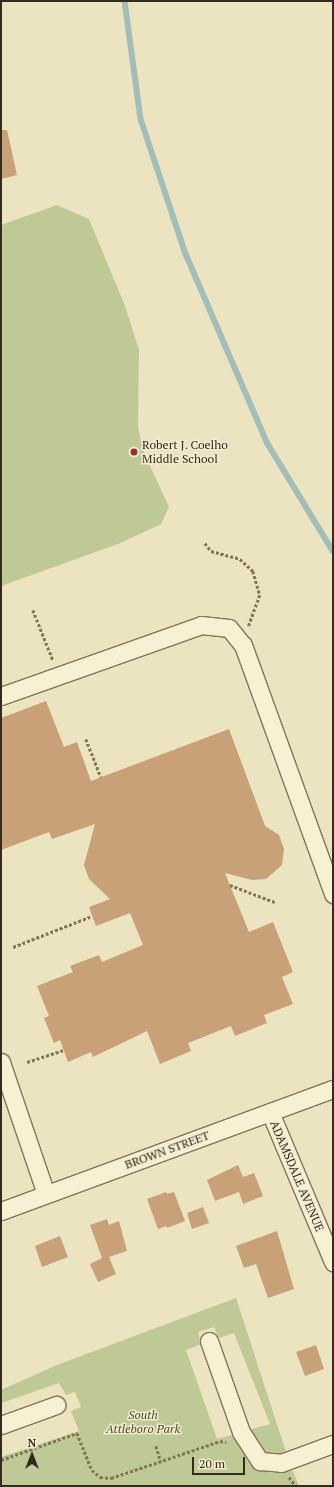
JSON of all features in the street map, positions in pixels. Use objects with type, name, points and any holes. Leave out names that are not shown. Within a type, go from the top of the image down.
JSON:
[{"type":"street","points":[[1,696],[202,625],[229,628],[243,645],[333,894]]},
{"type":"street","points":[[1,1062],[46,1194]]},
{"type":"street","name":"BROWN STREET","points":[[1,1211],[333,1089]]},
{"type":"street","name":"ADAMSDALE AVENUE","points":[[270,1112],[333,1262]]},
{"type":"street","points":[[209,1341],[241,1432],[260,1461],[281,1463],[333,1444]]},
{"type":"street","points":[[1,1425],[56,1405]]},
{"type":"path","points":[[205,543],[211,551],[240,559],[248,565],[256,578],[260,595],[248,628]]},
{"type":"path","points":[[33,610],[54,662]]},
{"type":"path","points":[[86,739],[101,777]]},
{"type":"path","points":[[230,885],[277,903]]},
{"type":"path","points":[[13,947],[92,916]]},
{"type":"path","points":[[27,1062],[64,1050]]},
{"type":"path","points":[[1,1460],[77,1434],[92,1470],[100,1477],[111,1478],[220,1440],[227,1443],[231,1448]]},
{"type":"path","points":[[156,1446],[161,1461]]},
{"type":"path","points":[[285,1476],[291,1478],[296,1486]]},
{"type":"green space","points":[[57,205],[89,219],[125,306],[139,350],[138,427],[144,453],[169,507],[161,524],[118,544],[1,586],[1,225]]},
{"type":"green space","name":"South Attleboro Park","points":[[236,1298],[287,1455],[263,1455],[256,1446],[251,1429],[270,1424],[234,1333],[219,1338],[214,1327],[198,1332],[201,1344],[186,1350],[217,1439],[232,1435],[249,1462],[263,1471],[275,1473],[293,1471],[299,1486],[1,1486],[1,1457],[79,1431],[71,1411],[81,1407],[75,1392],[66,1395],[59,1383],[1,1403],[1,1390],[57,1365]]},
{"type":"building","points":[[1,130],[7,130],[17,175],[1,179]]},
{"type":"building","points":[[46,701],[64,747],[77,742],[91,781],[229,729],[265,826],[279,835],[284,849],[282,865],[266,879],[252,880],[225,873],[249,932],[273,922],[293,972],[282,977],[293,1004],[264,1015],[267,1023],[235,1036],[231,1026],[188,1043],[191,1051],[160,1064],[147,1031],[93,1057],[91,1052],[68,1062],[60,1040],[54,1043],[44,1018],[49,1016],[37,986],[73,972],[70,966],[99,955],[102,962],[143,945],[130,913],[96,926],[89,907],[110,899],[89,879],[84,865],[95,824],[52,839],[49,832],[1,850],[1,718]]},
{"type":"building","points":[[238,1165],[243,1177],[254,1173],[263,1196],[243,1204],[239,1192],[215,1201],[207,1180]]},
{"type":"building","points":[[166,1192],[167,1194],[174,1192],[185,1221],[167,1228],[166,1226],[158,1229],[147,1199]]},
{"type":"building","points":[[203,1207],[209,1223],[192,1229],[187,1213]]},
{"type":"building","points":[[107,1219],[109,1225],[119,1221],[127,1251],[109,1257],[116,1274],[98,1282],[90,1264],[102,1258],[90,1225]]},
{"type":"building","points":[[277,1231],[294,1289],[268,1298],[256,1264],[244,1268],[236,1246]]},
{"type":"building","points":[[60,1236],[68,1257],[42,1267],[35,1246]]},
{"type":"building","points":[[316,1345],[324,1369],[305,1376],[296,1352]]},
{"type":"waterway","points":[[125,1],[141,119],[186,254],[268,444],[333,551]]},
{"type":"place","name":"Robert J. Coelho Middle School","points":[[134,452]]}]
